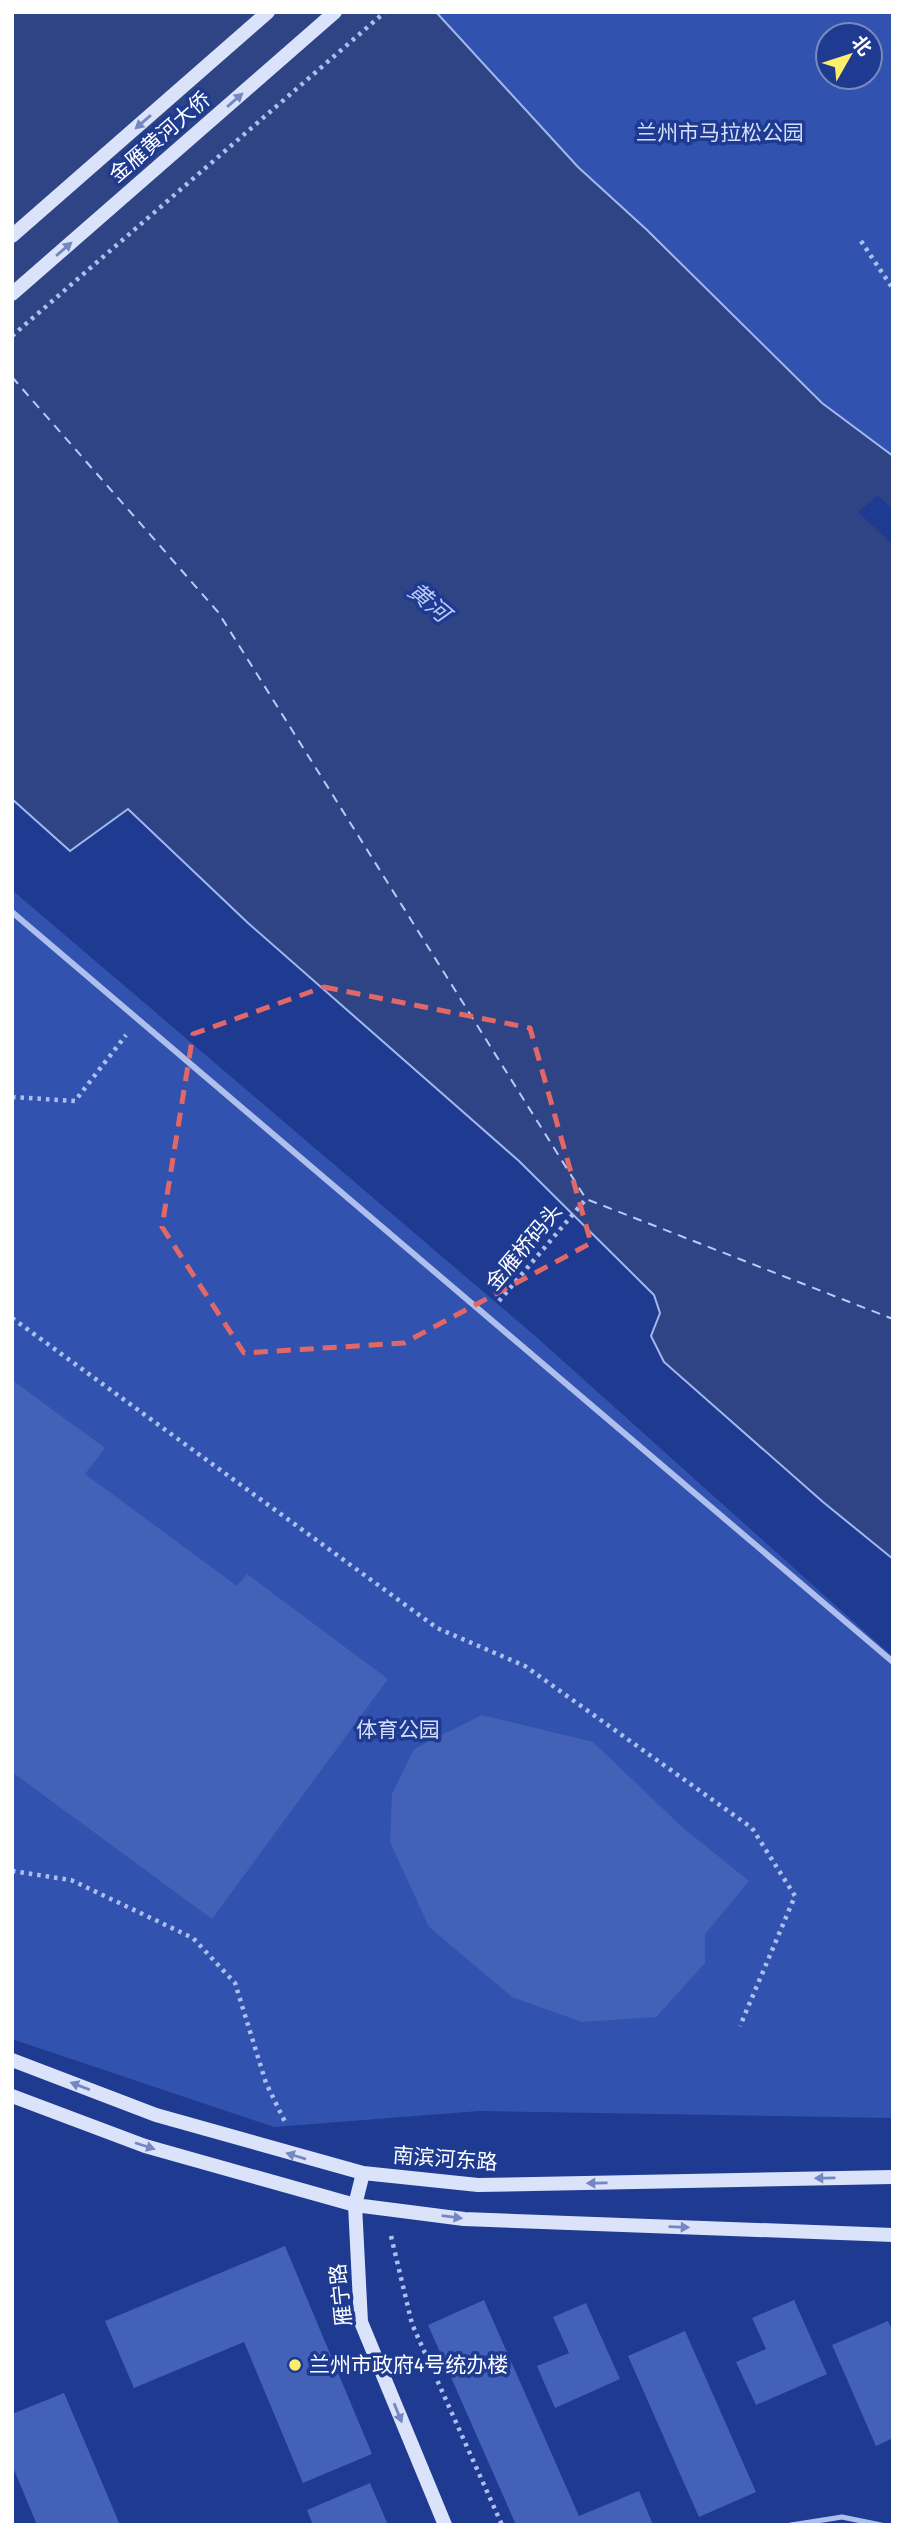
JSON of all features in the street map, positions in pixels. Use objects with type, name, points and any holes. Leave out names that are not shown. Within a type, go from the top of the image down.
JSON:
[{"type":"main road","name":"金雁黄河大侨","points":[[12,236],[268,12]]},
{"type":"main road","name":"金雁黄河大侨","points":[[12,294],[335,12]]},
{"type":"main road","name":"南滨河东路","points":[[12,2060],[156,2115],[363,2173],[478,2185],[893,2177]]},
{"type":"main road","points":[[12,2096],[145,2146],[355,2205],[464,2219],[893,2235]]},
{"type":"main road","name":"雁宁路","points":[[363,2173],[355,2205],[361,2322],[445,2525]]},
{"type":"street","points":[[12,912],[893,1662]]},
{"type":"lane","points":[[791,2525],[842,2517],[881,2525]]},
{"type":"path","points":[[12,336],[385,12]]},
{"type":"path","points":[[861,241],[893,289]]},
{"type":"path","points":[[12,1097],[75,1101],[139,1019]]},
{"type":"path","name":"金雁桥码头","points":[[487,1315],[586,1199]]},
{"type":"path","points":[[12,1318],[437,1628],[526,1666],[752,1828],[795,1896],[740,2026]]},
{"type":"path","points":[[12,1871],[71,1880],[193,1938],[235,1983],[266,2083],[288,2128]]},
{"type":"path","points":[[384,2208],[412,2324],[502,2525]]},
{"type":"highlighted area","points":[[324,987],[530,1028],[591,1243],[404,1343],[244,1353],[162,1227],[193,1034]]},
{"type":"green space","name":"兰州市马拉松公园","points":[[436,12],[893,12],[893,456],[822,403],[647,230],[578,167]]},
{"type":"green space","name":"体育公园","points":[[12,890],[534,1335],[893,1657],[893,2118],[479,2111],[274,2127],[12,2039]]},
{"type":"water","name":"黄河","points":[[12,12],[436,12],[578,167],[647,230],[822,403],[893,456],[893,1559],[823,1502],[664,1362],[651,1336],[660,1313],[654,1295],[519,1161],[248,923],[128,809],[70,851],[12,799]]},
{"type":"pier","points":[[878,495],[893,510],[893,545],[858,512]]},
{"type":"building","points":[[12,1380],[105,1448],[85,1474],[237,1586],[247,1574],[388,1679],[212,1919],[12,1772]]},
{"type":"building","points":[[482,1715],[593,1742],[682,1827],[749,1881],[705,1934],[705,1963],[656,2017],[582,2022],[512,1997],[429,1927],[390,1842],[392,1794],[414,1749]]},
{"type":"building","name":"兰州市政府4号统办楼","points":[[285,2246],[372,2454],[303,2483],[244,2342],[134,2388],[105,2321]]},
{"type":"building","points":[[484,2300],[579,2516],[639,2491],[653,2525],[516,2525],[428,2325]]},
{"type":"building","points":[[794,2300],[827,2374],[756,2405],[736,2362],[766,2349],[752,2318]]},
{"type":"building","points":[[586,2303],[620,2379],[555,2408],[537,2366],[569,2353],[553,2317]]},
{"type":"building","points":[[888,2321],[893,2332],[893,2438],[876,2446],[832,2345]]},
{"type":"building","points":[[685,2331],[756,2492],[699,2517],[628,2356]]},
{"type":"building","points":[[64,2393],[120,2525],[37,2525],[12,2465],[12,2414]]},
{"type":"building","points":[[370,2483],[388,2525],[313,2525],[307,2510]]},
{"type":"ferry route","points":[[12,377],[218,612],[586,1199],[893,1319]]},
{"type":"place","name":"兰州市政府4号统办楼","points":[[295,2365]]}]
